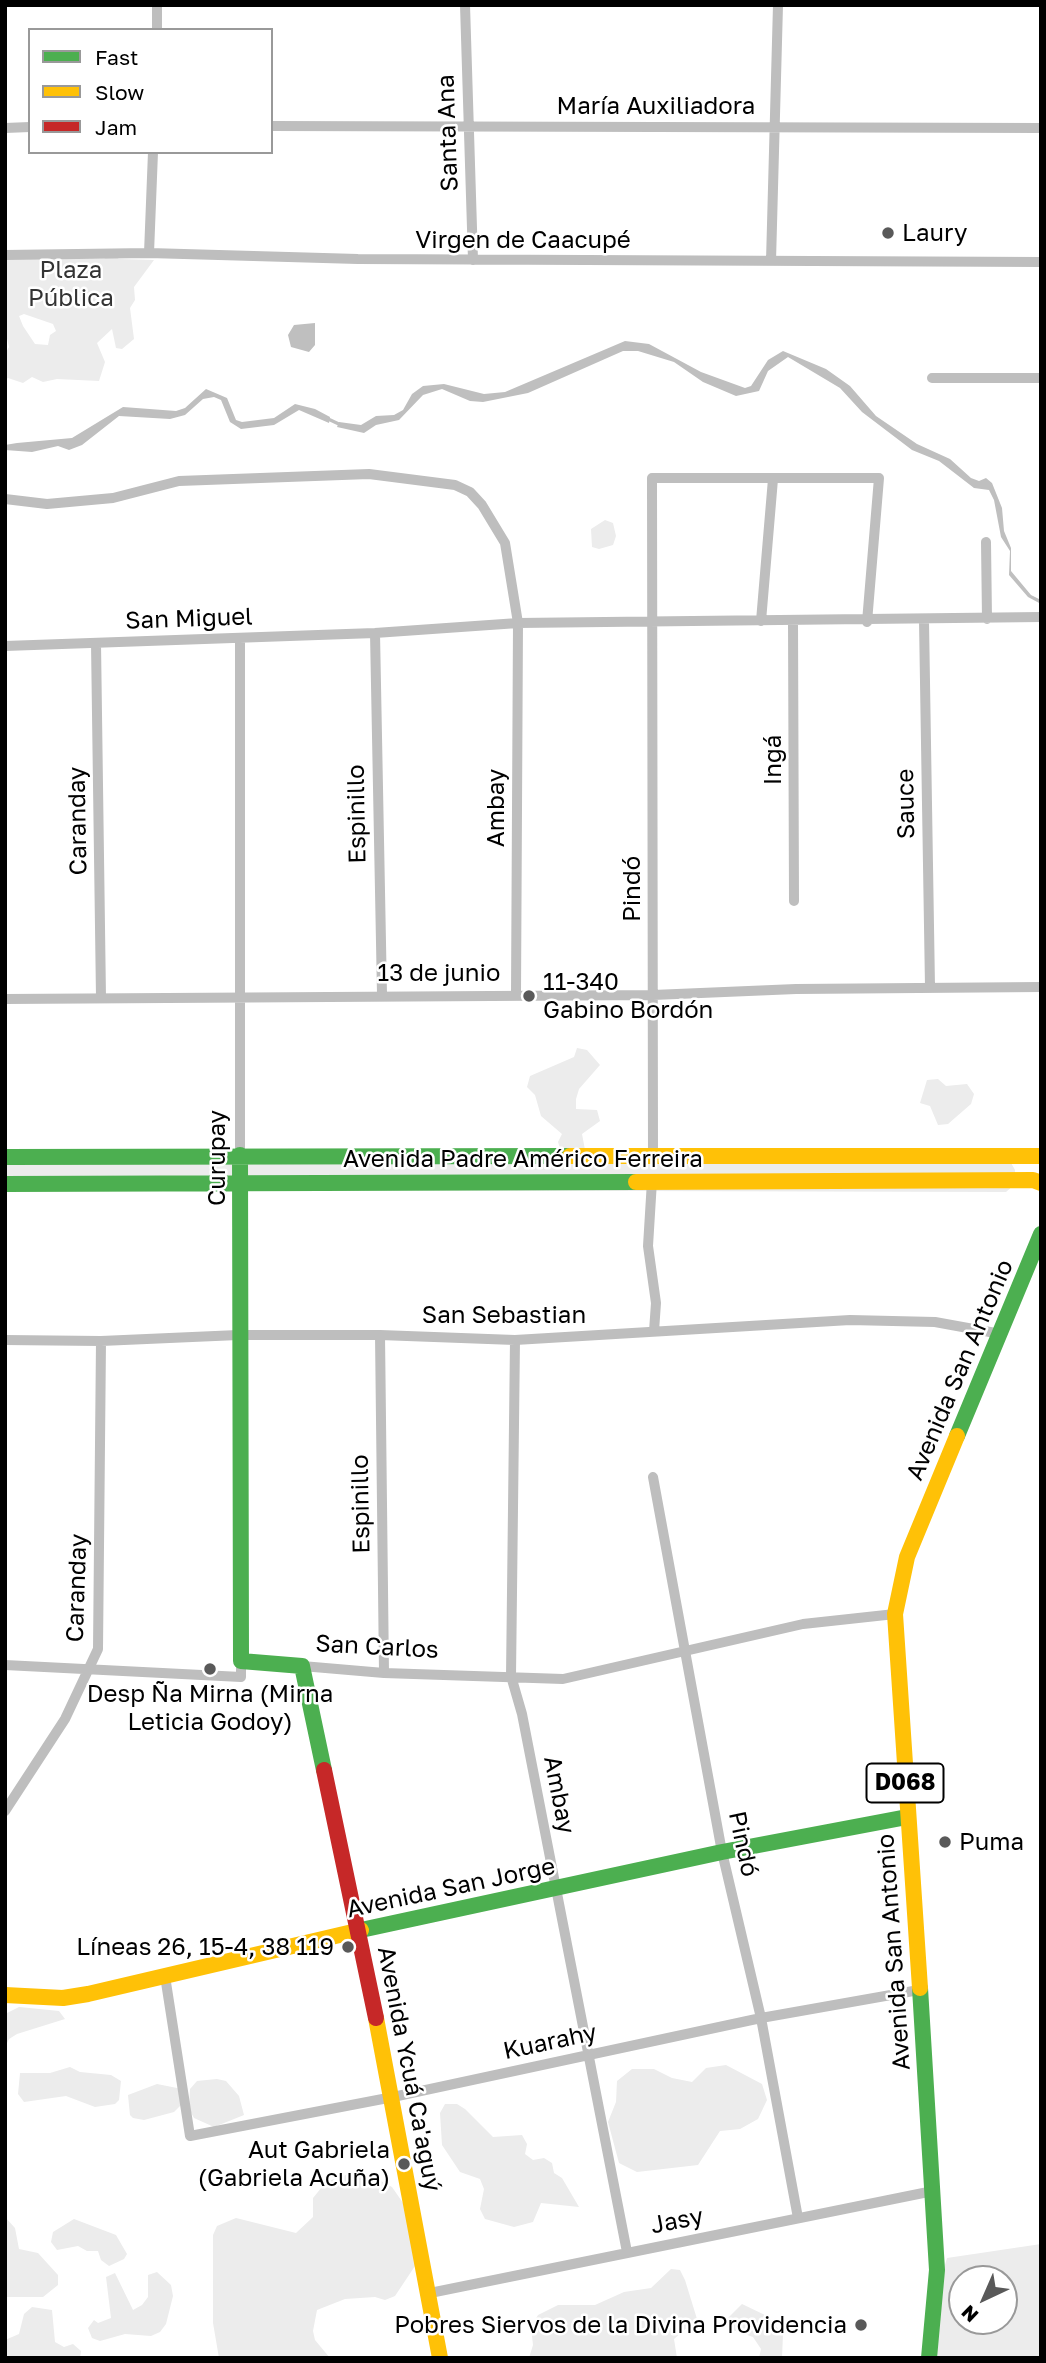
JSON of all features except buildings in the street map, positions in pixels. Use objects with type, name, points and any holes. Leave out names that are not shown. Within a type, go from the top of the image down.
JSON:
[{"type":"street","points":[[157,5],[157,28]]},
{"type":"street","name":"Santa Ana","points":[[465,5],[473,260]]},
{"type":"street","points":[[771,261],[778,5]]},
{"type":"street","points":[[5,128],[28,127]]},
{"type":"street","name":"María Auxiliadora","points":[[273,127],[1041,128]]},
{"type":"street","points":[[149,253],[153,154]]},
{"type":"street","name":"Virgen de Caacupé","points":[[5,255],[149,253],[473,260],[1041,262]]},
{"type":"street","points":[[932,378],[1041,378]]},
{"type":"street","name":"Ambay","points":[[5,499],[47,504],[113,498],[179,481],[369,474],[454,485],[470,492],[482,505],[505,543],[518,623],[516,994]]},
{"type":"street","name":"Pindó","points":[[653,1155],[652,478],[773,479]]},
{"type":"street","points":[[761,621],[773,479],[879,478],[867,622]]},
{"type":"street","points":[[986,542],[988,619]]},
{"type":"street","name":"San Miguel","points":[[5,646],[375,633],[518,623],[793,620],[867,622],[1041,617]]},
{"type":"street","name":"Ingá","points":[[793,620],[794,901]]},
{"type":"street","name":"Sauce","points":[[924,621],[930,987]]},
{"type":"street","name":"Espinillo","points":[[375,633],[382,995]]},
{"type":"street","name":"Curupay","points":[[240,639],[238,1335],[241,1669]]},
{"type":"street","name":"Caranday","points":[[96,643],[101,998]]},
{"type":"street","name":"13 de junio","points":[[5,999],[653,995],[930,987],[1041,987]]},
{"type":"street","points":[[1037,1181],[1039,1156]]},
{"type":"street","name":"Avenida Padre Américo Ferreira","points":[[5,1157],[1039,1156]]},
{"type":"street","points":[[652,1181],[648,1246],[656,1303],[654,1331]]},
{"type":"street","name":"Avenida Padre Américo Ferreira","points":[[5,1184],[1037,1181]]},
{"type":"street","name":"Avenida San Antonio","points":[[929,2358],[937,2270],[895,1614],[907,1557],[1041,1234]]},
{"type":"street","name":"San Sebastian","points":[[5,1340],[101,1342],[238,1335],[380,1335],[515,1340],[850,1320],[935,1322],[1001,1334]]},
{"type":"street","name":"Espinillo","points":[[380,1335],[384,1673]]},
{"type":"street","name":"Ambay","points":[[515,1340],[511,1676],[522,1714],[627,2252]]},
{"type":"street","name":"Caranday","points":[[5,1811],[54,1738],[91,1668],[98,1648],[101,1342]]},
{"type":"street","name":"Pindó","points":[[653,1477],[722,1852],[761,2018],[798,2218]]},
{"type":"street","name":"San Carlos","points":[[5,1665],[241,1669],[302,1666],[384,1673],[563,1679],[803,1624],[895,1614]]},
{"type":"street","name":"Avenida Ycuá Ca'aguý","points":[[302,1666],[393,2097],[440,2358]]},
{"type":"street","name":"Avenida San Jorge","points":[[5,1995],[62,1998],[722,1852],[907,1817]]},
{"type":"street","name":"Kuarahy","points":[[165,1976],[190,2136],[393,2097],[761,2018],[919,1990]]},
{"type":"street","name":"Jasy","points":[[430,2293],[933,2191]]},
{"type":"green space","name":"Plaza Pública","points":[[112,254],[119,259],[154,260],[134,287],[135,300],[130,308],[134,339],[122,349],[116,348],[112,329],[97,343],[105,362],[99,381],[57,379],[43,382],[32,377],[23,383],[8,378],[5,380],[5,354],[9,347],[5,330],[5,258],[104,259]],"holes":[[[24,314],[53,324],[56,331],[50,335],[48,345],[35,344],[19,316]]]},
{"type":"green space","points":[[605,520],[613,523],[616,536],[613,545],[599,549],[592,547],[591,529]]},
{"type":"green space","points":[[577,1048],[587,1050],[600,1065],[579,1089],[576,1099],[576,1109],[597,1110],[600,1121],[582,1134],[586,1155],[1010,1161],[1015,1170],[1014,1185],[1006,1192],[250,1190],[245,1176],[247,1163],[561,1151],[558,1142],[562,1134],[541,1116],[535,1095],[527,1087],[530,1076],[574,1057]]},
{"type":"green space","points":[[938,1079],[946,1086],[967,1084],[974,1094],[971,1104],[948,1124],[938,1125],[930,1106],[920,1103],[927,1080]]},
{"type":"green space","points":[[232,1160],[239,1186],[5,1190],[5,1161]]},
{"type":"green space","points":[[19,2007],[59,2011],[65,2019],[17,2034],[9,2039],[5,2047],[5,2014]]},
{"type":"green space","points":[[726,2065],[762,2084],[767,2100],[758,2119],[740,2129],[720,2131],[698,2165],[637,2172],[619,2163],[608,2122],[616,2102],[617,2081],[632,2069],[654,2069],[672,2078],[692,2082],[706,2068]]},
{"type":"green space","points":[[70,2067],[80,2072],[111,2075],[121,2081],[119,2100],[115,2104],[95,2107],[66,2096],[24,2102],[18,2094],[20,2073],[50,2073]]},
{"type":"green space","points":[[197,2081],[226,2081],[239,2096],[244,2115],[214,2127],[194,2118],[189,2109],[190,2089]]},
{"type":"green space","points":[[157,2084],[182,2089],[181,2105],[174,2112],[144,2120],[133,2118],[130,2115],[128,2095]]},
{"type":"green space","points":[[445,2104],[457,2104],[465,2109],[493,2137],[522,2135],[527,2144],[525,2154],[533,2160],[544,2158],[552,2163],[554,2173],[562,2178],[579,2207],[541,2203],[533,2222],[514,2227],[485,2219],[480,2209],[484,2189],[480,2179],[460,2172],[442,2145],[440,2113]]},
{"type":"green space","points":[[366,2173],[392,2187],[410,2213],[417,2263],[395,2296],[385,2300],[375,2297],[345,2299],[317,2310],[313,2331],[315,2340],[330,2358],[219,2358],[213,2323],[213,2235],[217,2226],[236,2218],[296,2233],[313,2217],[313,2198],[326,2182],[346,2175]]},
{"type":"green space","points":[[5,2217],[15,2228],[19,2249],[38,2253],[58,2275],[58,2285],[43,2297],[5,2297]]},
{"type":"green space","points":[[74,2219],[116,2235],[127,2254],[124,2259],[109,2266],[101,2260],[98,2251],[87,2251],[78,2246],[57,2250],[51,2242],[53,2232]]},
{"type":"green space","points":[[1041,2244],[1041,2358],[933,2358],[942,2275],[947,2258]]},
{"type":"green space","points":[[671,2269],[680,2270],[697,2319],[674,2339],[677,2358],[529,2358],[533,2345],[531,2327],[538,2315],[558,2305],[595,2305],[624,2292],[651,2288]]},
{"type":"green space","points":[[157,2272],[171,2285],[173,2296],[166,2324],[160,2332],[151,2336],[125,2334],[100,2341],[92,2338],[88,2328],[94,2320],[98,2323],[111,2318],[106,2277],[115,2273],[133,2310],[142,2305],[148,2297],[148,2275]]},
{"type":"green space","points":[[742,2304],[767,2316],[783,2334],[782,2358],[759,2358],[761,2349],[753,2337],[730,2329],[726,2320]]},
{"type":"green space","points":[[32,2307],[52,2310],[55,2342],[64,2347],[73,2344],[81,2351],[80,2358],[5,2356],[5,2340],[19,2334],[24,2314]]},
{"type":"shaded area","points":[[315,323],[315,345],[309,352],[291,347],[288,335],[294,325]]},
{"type":"shaded area","points":[[625,341],[649,344],[701,372],[745,388],[751,386],[768,360],[783,351],[826,369],[850,386],[876,416],[917,444],[950,459],[971,478],[979,481],[986,478],[992,483],[1002,508],[1004,531],[1011,548],[1011,571],[1031,595],[1041,600],[1041,604],[1028,597],[1009,575],[1010,551],[1001,537],[994,500],[989,490],[974,488],[939,461],[912,450],[862,412],[840,388],[788,357],[768,371],[759,391],[736,396],[703,382],[674,362],[638,351],[623,351],[528,393],[483,402],[470,401],[442,389],[423,395],[399,420],[376,425],[364,433],[337,427],[339,422],[361,425],[376,416],[394,415],[403,410],[412,394],[423,386],[444,384],[484,394],[505,392]]},
{"type":"shaded area","points":[[206,389],[227,398],[236,420],[242,422],[274,418],[295,404],[315,409],[330,417],[329,423],[299,410],[274,425],[241,429],[230,422],[221,400],[214,397],[203,399],[185,415],[170,419],[119,416],[82,445],[69,450],[58,446],[32,452],[5,450],[5,445],[72,438],[123,407],[176,411],[185,408]]},
{"type":"waterway","points":[[326,418],[341,425]]},
{"type":"traffic: fast","points":[[240,1155],[241,1661],[302,1666],[324,1770]]},
{"type":"traffic: fast","points":[[5,1157],[570,1156]]},
{"type":"traffic: fast","points":[[5,1184],[636,1182]]},
{"type":"traffic: fast","points":[[957,1436],[1041,1234]]},
{"type":"traffic: fast","points":[[361,1930],[722,1852],[907,1817]]},
{"type":"traffic: fast","points":[[920,1988],[937,2270],[929,2358]]},
{"type":"traffic: slow","points":[[570,1156],[1041,1156]]},
{"type":"traffic: slow","points":[[636,1182],[1033,1180],[1041,1183]]},
{"type":"traffic: slow","points":[[920,1988],[895,1614],[907,1557],[957,1436]]},
{"type":"traffic: slow","points":[[5,1995],[63,1998],[88,1994],[361,1930]]},
{"type":"traffic: slow","points":[[376,2018],[440,2358]]},
{"type":"traffic: jam","points":[[324,1770],[376,2018]]},
{"type":"place","name":"Laury","points":[[888,233]]},
{"type":"place","name":"11-340 Gabino Bordón","points":[[529,996]]},
{"type":"place","name":"Desp Ña Mirna (Mirna Leticia Godoy)","points":[[210,1669]]},
{"type":"place","name":"Puma","points":[[945,1842]]},
{"type":"place","name":"Líneas 26, 15-4, 38 119","points":[[348,1947]]},
{"type":"place","name":"Aut Gabriela (Gabriela Acuña)","points":[[404,2164]]},
{"type":"place","name":"Pobres Siervos de la Divina Providencia","points":[[861,2325]]}]
